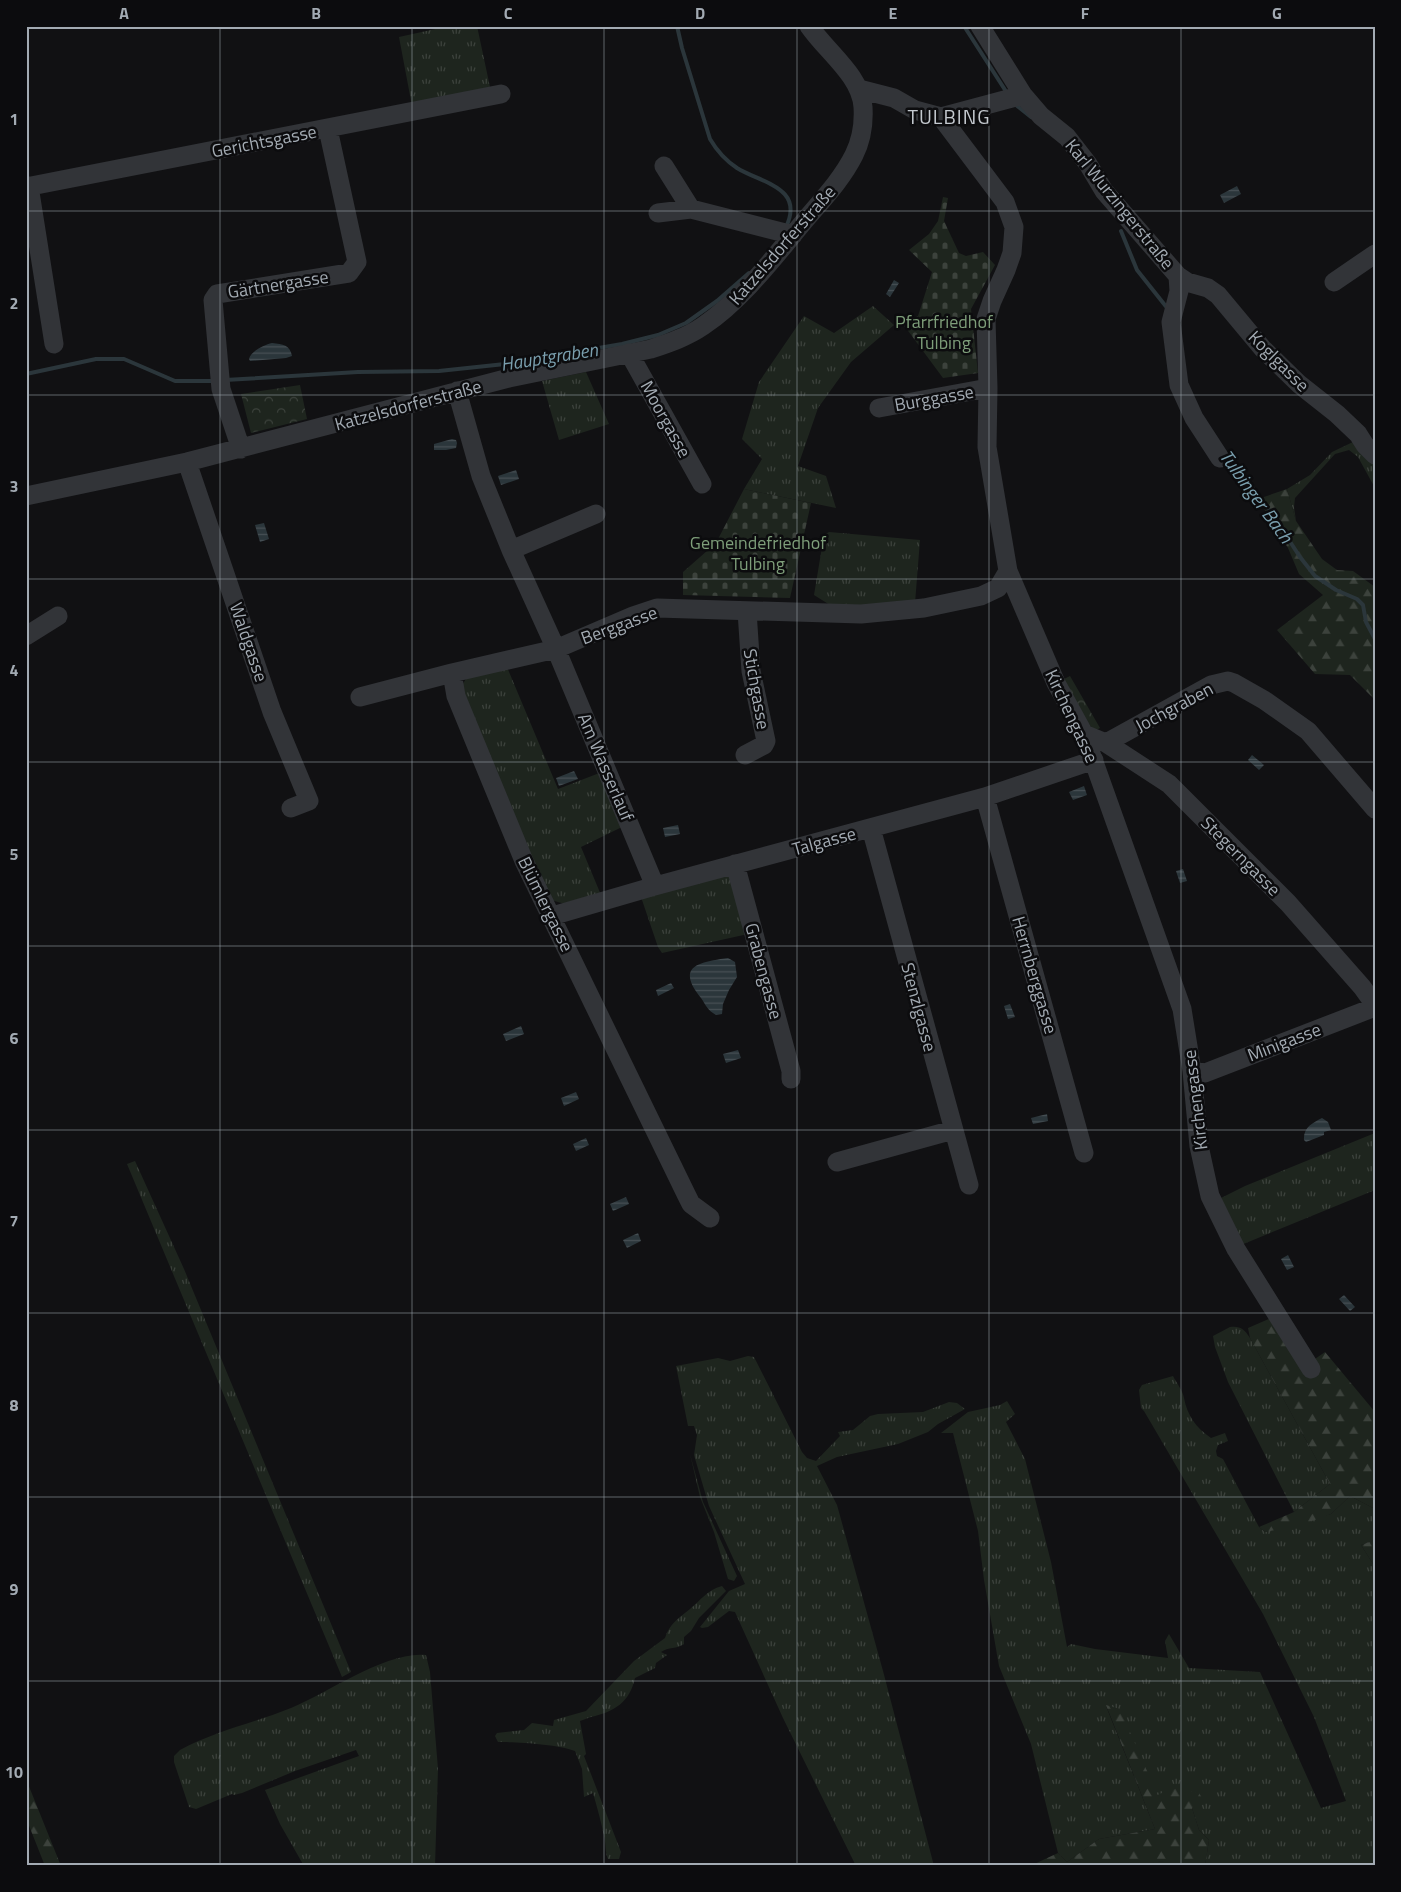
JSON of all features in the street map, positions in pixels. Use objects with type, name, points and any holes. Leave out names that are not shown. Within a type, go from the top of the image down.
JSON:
[{"type":"street","points":[[809,26],[852,77],[859,89],[894,98],[915,110],[941,117],[1023,95]]},
{"type":"street","name":"Karl Wurzingerstraße","points":[[980,26],[1023,95],[1041,116],[1067,137],[1088,164],[1104,191],[1178,276],[1179,291],[1171,322],[1179,385],[1194,418],[1220,458]]},
{"type":"street","name":"Katzelsdorferstraße","points":[[26,496],[187,462],[458,391],[673,342],[702,327],[726,310],[793,235],[833,186],[855,153],[863,122],[863,106],[859,89]]},
{"type":"street","name":"Gerichtsgasse","points":[[28,186],[501,94]]},
{"type":"street","name":"Kirchengasse","points":[[941,117],[1005,202],[1014,227],[1012,253],[986,319],[987,447],[1008,571],[1056,683],[1084,734],[1182,1010],[1192,1071],[1199,1146],[1210,1196],[1236,1249],[1311,1369]]},
{"type":"street","name":"Gärtnergasse","points":[[241,449],[222,389],[213,300],[217,294],[349,273],[357,262],[328,129]]},
{"type":"street","points":[[664,166],[691,209]]},
{"type":"street","points":[[28,186],[54,344]]},
{"type":"street","points":[[658,213],[691,209],[793,235]]},
{"type":"street","points":[[1334,282],[1375,254]]},
{"type":"street","name":"Koglgasse","points":[[1178,276],[1187,282],[1208,288],[1218,295],[1263,349],[1299,384],[1337,414],[1358,434],[1375,455]]},
{"type":"street","name":"Moorgasse","points":[[629,353],[702,484]]},
{"type":"street","name":"Burggasse","points":[[879,408],[988,388]]},
{"type":"street","points":[[360,697],[556,649],[511,550],[481,476],[458,391]]},
{"type":"street","name":"Waldgasse","points":[[187,462],[272,712],[309,800],[291,808]]},
{"type":"street","points":[[511,550],[596,514]]},
{"type":"street","name":"Berggasse","points":[[556,649],[633,616],[657,608],[861,614],[924,608],[981,596],[998,588],[1008,571]]},
{"type":"street","name":"Stichgasse","points":[[745,755],[764,746],[766,741],[751,671],[747,611]]},
{"type":"street","points":[[26,636],[58,616]]},
{"type":"street","name":"Am Wasserlauf","points":[[556,649],[655,886]]},
{"type":"street","name":"Blümlergasse","points":[[452,674],[456,696],[524,861],[687,1196],[692,1204],[710,1218]]},
{"type":"street","name":"Jochgraben","points":[[1106,743],[1212,685],[1228,682],[1234,683],[1264,700],[1308,731],[1375,809]]},
{"type":"street","name":"Stegerngasse","points":[[1084,734],[1106,743],[1169,784],[1288,903],[1362,987],[1375,1006]]},
{"type":"street","name":"Talgasse","points":[[552,916],[735,864],[985,797],[1094,760]]},
{"type":"street","name":"Herrnberggasse","points":[[985,797],[1084,1153]]},
{"type":"street","name":"Stenzlgasse","points":[[871,828],[969,1185]]},
{"type":"street","name":"Grabengasse","points":[[735,864],[791,1071],[791,1079]]},
{"type":"street","name":"Minigasse","points":[[1192,1071],[1205,1073],[1375,1006]]},
{"type":"street","points":[[837,1162],[953,1130]]},
{"type":"green space","points":[[449,26],[477,26],[490,87],[412,106],[399,37]]},
{"type":"green space","name":"Pfarrfriedhof Tulbing","points":[[943,197],[948,198],[944,221],[959,253],[966,256],[983,252],[995,265],[971,309],[978,373],[943,378],[903,324],[918,316],[932,272],[909,250],[929,234],[938,221]]},
{"type":"green space","points":[[873,306],[894,325],[851,362],[818,408],[798,466],[826,476],[836,508],[744,489],[762,459],[742,439],[759,382],[804,316],[834,333]]},
{"type":"green space","points":[[586,372],[609,424],[559,440],[542,381]]},
{"type":"green space","points":[[300,385],[307,419],[251,433],[241,394]]},
{"type":"green space","points":[[1355,441],[1375,460],[1375,488],[1358,457],[1349,450],[1335,454],[1295,498],[1296,521],[1287,489],[1310,475],[1332,452]]},
{"type":"green space","name":"Gemeindefriedhof Tulbing","points":[[744,489],[811,503],[790,598],[683,595],[683,572],[716,543]]},
{"type":"green space","points":[[1287,489],[1296,521],[1322,559],[1337,570],[1353,571],[1375,587],[1375,700],[1350,675],[1315,674],[1277,630],[1323,595],[1299,574],[1288,548],[1258,499]]},
{"type":"green space","points":[[829,532],[920,540],[915,603],[870,607],[830,605],[814,595],[824,535]]},
{"type":"green space","points":[[507,667],[558,789],[602,772],[622,827],[581,847],[601,895],[565,904],[551,900],[539,883],[461,687],[467,677]]},
{"type":"green space","points":[[1070,676],[1100,728],[1094,731],[1058,682]]},
{"type":"green space","points":[[726,875],[733,880],[748,934],[662,953],[658,947],[641,897]]},
{"type":"green space","points":[[1375,1133],[1375,1190],[1241,1245],[1221,1198],[1245,1186]]},
{"type":"green space","points":[[135,1161],[184,1269],[351,1672],[342,1677],[127,1164]]},
{"type":"green space","points":[[1271,1318],[1302,1368],[1325,1352],[1375,1412],[1375,1509],[1350,1496],[1331,1514],[1298,1526],[1265,1532],[1259,1527],[1294,1512],[1330,1484],[1250,1338],[1248,1328]]},
{"type":"green space","points":[[1230,1327],[1242,1329],[1250,1338],[1330,1484],[1294,1512],[1228,1382],[1215,1347],[1213,1336]]},
{"type":"green space","points":[[748,1356],[754,1357],[802,1452],[807,1458],[816,1461],[840,1436],[838,1432],[853,1430],[870,1416],[923,1412],[949,1402],[957,1403],[965,1409],[938,1424],[928,1432],[898,1444],[837,1457],[817,1466],[837,1505],[934,1866],[856,1866],[783,1718],[735,1612],[729,1611],[708,1627],[700,1627],[729,1591],[745,1584],[709,1506],[694,1455],[697,1435],[694,1426],[688,1426],[676,1366],[718,1358],[730,1361]]},
{"type":"green space","points":[[1173,1376],[1182,1392],[1190,1415],[1201,1430],[1211,1438],[1225,1433],[1228,1441],[1218,1445],[1217,1456],[1223,1459],[1259,1527],[1265,1532],[1331,1514],[1350,1496],[1375,1509],[1375,1540],[1361,1545],[1375,1567],[1375,1866],[1205,1866],[1209,1840],[1199,1830],[1192,1808],[1153,1797],[1106,1706],[1155,1829],[1099,1839],[1067,1862],[1058,1853],[1031,1744],[999,1666],[984,1580],[978,1531],[953,1433],[941,1433],[968,1412],[1000,1405],[1007,1401],[1015,1414],[1006,1422],[1025,1459],[1051,1562],[1067,1647],[1071,1644],[1095,1649],[1168,1658],[1165,1641],[1169,1634],[1189,1668],[1260,1672],[1321,1808],[1346,1801],[1314,1717],[1263,1614],[1141,1408],[1139,1390],[1142,1385]]},
{"type":"green space","points":[[690,1454],[703,1502],[737,1576],[734,1581],[728,1579],[714,1532],[700,1497]]},
{"type":"green space","points":[[1375,1540],[1375,1567],[1361,1545]]},
{"type":"green space","points":[[722,1586],[726,1591],[699,1618],[691,1631],[684,1637],[684,1644],[661,1652],[667,1655],[656,1663],[655,1668],[635,1678],[629,1694],[620,1705],[607,1712],[580,1721],[586,1754],[584,1756],[621,1852],[619,1859],[608,1859],[603,1830],[593,1793],[584,1797],[582,1769],[575,1751],[548,1745],[498,1742],[495,1736],[497,1733],[524,1730],[532,1723],[553,1726],[554,1720],[586,1711],[634,1661],[665,1638],[669,1629],[679,1618],[708,1593]]},
{"type":"green space","points":[[426,1655],[430,1672],[438,1769],[435,1866],[304,1866],[280,1824],[265,1790],[359,1756],[356,1750],[295,1771],[242,1793],[232,1794],[196,1809],[189,1807],[174,1762],[174,1756],[180,1750],[221,1732],[291,1708],[357,1674],[393,1659]]},
{"type":"green space","points":[[1106,1705],[1120,1709],[1154,1787],[1153,1797],[1175,1787],[1199,1793],[1202,1798],[1192,1808],[1199,1830],[1209,1840],[1205,1866],[1187,1866],[1160,1862],[1144,1866],[1030,1866],[1058,1853],[1067,1862],[1099,1839],[1155,1829]]},
{"type":"green space","points":[[26,1779],[61,1866],[45,1866],[26,1818]]},
{"type":"green space","points":[[1167,1861],[1183,1866],[1144,1866],[1154,1862]]},
{"type":"shaded area","points":[[1237,186],[1241,194],[1224,203],[1220,195]]},
{"type":"shaded area","points":[[894,280],[899,283],[890,297],[886,294]]},
{"type":"shaded area","points":[[272,343],[290,349],[292,356],[250,361],[250,356],[255,351]]},
{"type":"shaded area","points":[[452,439],[456,440],[456,448],[434,450],[434,444]]},
{"type":"shaded area","points":[[516,470],[519,479],[501,485],[498,476]]},
{"type":"shaded area","points":[[264,523],[269,539],[260,542],[255,525]]},
{"type":"shaded area","points":[[1252,755],[1264,765],[1259,770],[1248,760]]},
{"type":"shaded area","points":[[574,771],[578,779],[559,786],[556,778]]},
{"type":"shaded area","points":[[1084,786],[1087,795],[1073,800],[1069,792]]},
{"type":"shaded area","points":[[678,825],[680,834],[665,837],[663,828]]},
{"type":"shaded area","points":[[1183,869],[1187,881],[1180,883],[1176,871]]},
{"type":"shaded area","points":[[728,958],[735,962],[737,977],[723,1004],[722,1014],[716,1015],[709,1009],[694,987],[690,979],[690,972],[700,964],[708,961]]},
{"type":"shaded area","points":[[671,983],[674,988],[658,996],[656,990]]},
{"type":"shaded area","points":[[1010,1004],[1015,1017],[1008,1019],[1004,1006]]},
{"type":"shaded area","points":[[521,1026],[524,1034],[506,1041],[503,1034]]},
{"type":"shaded area","points":[[738,1050],[741,1058],[726,1063],[723,1054]]},
{"type":"shaded area","points":[[576,1092],[579,1099],[564,1106],[561,1098]]},
{"type":"shaded area","points":[[1047,1114],[1048,1121],[1033,1124],[1031,1118]]},
{"type":"shaded area","points":[[1322,1118],[1328,1122],[1331,1130],[1306,1142],[1304,1136],[1307,1129]]},
{"type":"shaded area","points":[[586,1138],[589,1145],[576,1151],[573,1144]]},
{"type":"shaded area","points":[[626,1197],[629,1204],[613,1211],[610,1204]]},
{"type":"shaded area","points":[[638,1233],[641,1241],[627,1248],[623,1240]]},
{"type":"shaded area","points":[[1288,1255],[1294,1267],[1287,1270],[1281,1259]]},
{"type":"shaded area","points":[[1344,1295],[1355,1307],[1350,1311],[1339,1299]]},
{"type":"waterway","name":"Hauptgraben","points":[[677,26],[710,139],[722,155],[737,168],[778,188],[785,195],[790,203],[790,214],[786,227]]},
{"type":"waterway","name":"Tulbinger Bach","points":[[964,26],[1007,93]]},
{"type":"waterway","name":"Tulbinger Bach","points":[[1016,105],[1031,117]]},
{"type":"waterway","name":"Tulbinger Bach","points":[[1121,231],[1137,270],[1168,309]]},
{"type":"waterway","name":"Hauptgraben","points":[[225,380],[358,372],[439,371],[505,364],[622,344],[658,335],[686,323],[717,301],[749,273]]},
{"type":"waterway","name":"Hauptgraben","points":[[26,374],[96,359],[124,359],[175,381],[215,381]]},
{"type":"waterway","name":"Tulbinger Bach","points":[[1228,455],[1315,576],[1336,590],[1357,599],[1363,605],[1366,622],[1375,639]]},
{"type":"district","name":"TULBING","points":[[949,116]]}]
